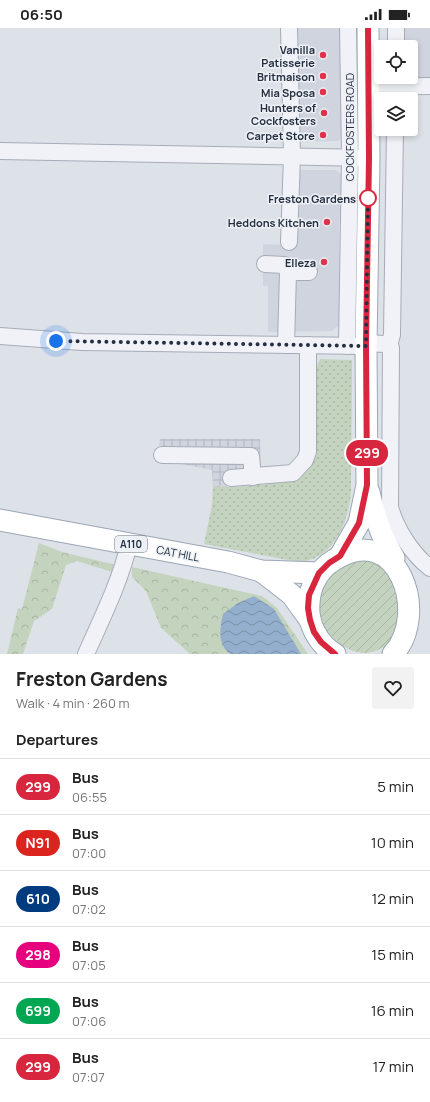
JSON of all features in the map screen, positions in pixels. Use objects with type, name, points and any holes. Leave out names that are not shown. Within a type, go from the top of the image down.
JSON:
[{"type":"main road","name":"COCKFOSTERS ROAD","points":[[368,28],[368,87],[359,157],[367,231],[359,345],[367,485],[375,520],[394,558]]},
{"type":"main road","name":"COCKFOSTERS ROAD","points":[[340,556],[359,523],[367,485]]},
{"type":"main road","name":"CAT HILL","points":[[0,520],[228,562],[261,571],[319,573]]},
{"type":"main road","points":[[333,653],[321,642],[314,632],[310,620],[309,595],[319,573],[329,563],[340,556],[365,550],[377,552],[394,558],[411,575],[420,588],[420,632],[403,648],[393,654]]},
{"type":"main road","name":"CAT HILL","points":[[261,571],[292,595],[310,620]]},
{"type":"street","points":[[289,28],[292,156],[290,242]]},
{"type":"street","name":"COCKFOSTERS ROAD","points":[[348,28],[359,157],[359,345]]},
{"type":"street","points":[[396,28],[396,40]]},
{"type":"street","points":[[368,87],[430,86]]},
{"type":"street","points":[[395,136],[392,335],[389,345],[392,352],[390,508],[393,520],[421,561],[430,568]]},
{"type":"street","points":[[0,151],[359,157]]},
{"type":"street","points":[[367,231],[393,233]]},
{"type":"street","points":[[265,264],[284,265],[288,272],[286,345]]},
{"type":"street","points":[[288,272],[309,272]]},
{"type":"street","points":[[0,336],[82,342],[389,345]]},
{"type":"street","points":[[231,478],[293,473],[305,460],[308,452],[308,345]]},
{"type":"street","points":[[162,455],[252,456],[253,477]]},
{"type":"street","points":[[86,654],[122,570],[129,544]]},
{"type":"shaded area","points":[[283,28],[340,28],[342,137],[338,141],[285,142]]},
{"type":"shaded area","points":[[405,28],[430,28],[430,78],[418,78],[418,40],[405,40]]},
{"type":"shaded area","points":[[285,170],[336,170],[342,175],[339,228],[339,325],[332,331],[268,332],[268,286],[263,286],[263,244],[284,245]]},
{"type":"shaded area","points":[[160,439],[260,439],[261,485],[213,486],[212,470],[157,459]]},
{"type":"green space","points":[[320,359],[352,360],[351,491],[348,510],[342,529],[337,538],[324,553],[313,559],[299,562],[204,544],[212,505],[213,486],[237,487],[281,483],[295,479],[316,452],[317,366]]},
{"type":"green space","points":[[39,543],[62,552],[116,565],[112,572],[77,561],[66,565],[52,609],[34,621],[23,654],[7,654],[18,608],[22,609]]},
{"type":"green space","points":[[369,557],[402,578],[403,633],[377,651],[366,653],[355,652],[336,640],[321,621],[317,610],[316,599],[320,586],[337,567],[348,562]]},
{"type":"green space","points":[[132,567],[262,596],[277,608],[308,654],[301,654],[288,635],[226,651],[230,654],[190,654],[161,628],[146,591],[132,577]]},
{"type":"water","points":[[254,596],[274,609],[301,654],[230,654],[226,650],[220,636],[223,614],[238,603]]},
{"type":"bus line","name":"299","points":[[335,654],[321,642],[314,632],[308,608],[309,595],[319,573],[329,563],[340,556],[354,534],[364,505],[367,485],[366,343],[369,158],[368,28]]},
{"type":"place","name":"Vanilla Patisserie","points":[[323,55]]},
{"type":"place","name":"Britmaison","points":[[323,76]]},
{"type":"place","name":"Mia Sposa","points":[[323,92]]},
{"type":"place","name":"Hunters of Cockfosters","points":[[324,113]]},
{"type":"place","name":"Carpet Store","points":[[323,135]]},
{"type":"place","name":"Freston Gardens","points":[[368,198]]},
{"type":"place","name":"Heddons Kitchen","points":[[327,222]]},
{"type":"place","name":"Elleza","points":[[324,262]]},
{"type":"route","points":[[56,341],[366,346],[368,198]]}]
